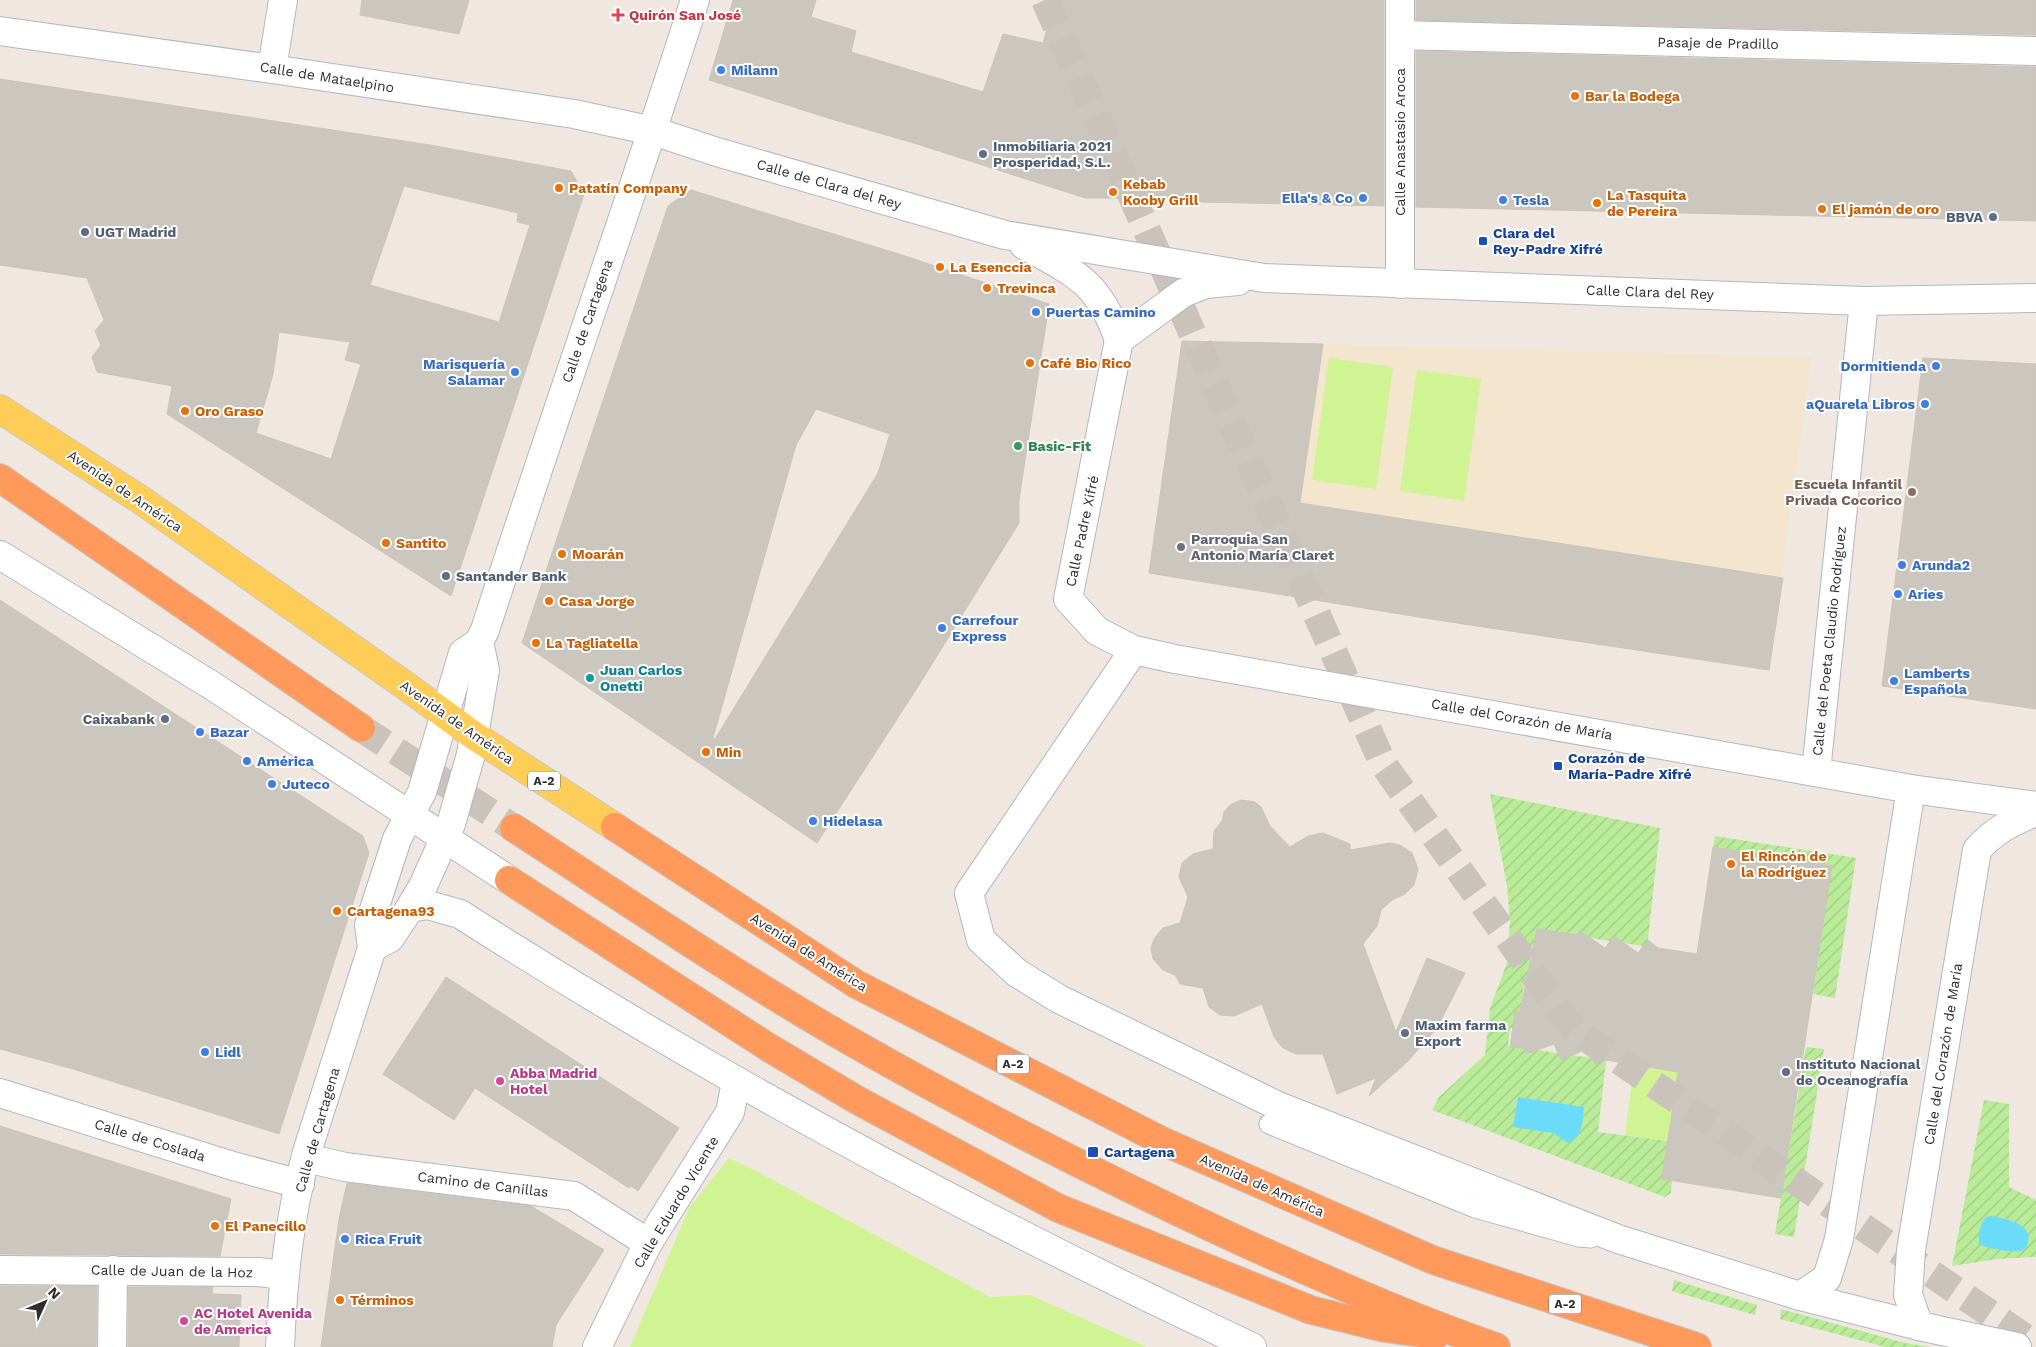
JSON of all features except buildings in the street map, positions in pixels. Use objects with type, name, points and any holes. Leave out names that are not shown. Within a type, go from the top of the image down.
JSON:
[{"type":"highway","points":[[0,478],[361,728]]},
{"type":"highway","name":"Avenida de América","points":[[615,827],[856,984],[1162,1141],[1433,1260],[1697,1347]]},
{"type":"highway","points":[[514,828],[764,990],[850,1041],[972,1108],[1149,1199],[1303,1270],[1487,1344]]},
{"type":"highway","points":[[509,880],[841,1091],[1058,1208],[1310,1310],[1384,1328],[1487,1344]]},
{"type":"main road","name":"Avenida de América","points":[[0,409],[141,500],[406,686],[444,716],[615,827]]},
{"type":"street","points":[[272,69],[283,0]]},
{"type":"street","name":"Calle de Cartagena","points":[[280,1347],[284,1275],[300,1184],[306,1158],[372,948],[369,925],[397,839],[408,815],[422,792],[463,653],[479,642],[485,630],[554,419],[653,131],[695,0]]},
{"type":"street","name":"Calle Anastasio Aroca","points":[[1400,0],[1400,284]]},
{"type":"street","name":"Calle de Mataelpino","points":[[0,32],[272,69],[574,114],[653,131]]},
{"type":"street","name":"Pasaje de Pradillo","points":[[1400,35],[2036,51]]},
{"type":"street","name":"Calle de Clara del Rey","points":[[653,131],[716,152],[1005,235],[1264,278]]},
{"type":"street","name":"Calle de Clara del Rey","points":[[1005,235],[1062,266],[1096,292],[1111,316],[1119,340]]},
{"type":"street","points":[[1119,340],[1183,293],[1206,284],[1264,278]]},
{"type":"street","name":"Calle Clara del Rey","points":[[1264,278],[1864,301],[2036,298]]},
{"type":"street","name":"Calle del Poeta Claudio Rodríguez","points":[[1816,772],[1864,301]]},
{"type":"street","name":"Calle Padre Xifré","points":[[1119,340],[1068,599],[1097,631],[1134,650]]},
{"type":"street","points":[[0,555],[210,685],[509,880]]},
{"type":"street","points":[[372,948],[390,938],[410,908],[444,838],[471,754],[485,670],[479,642]]},
{"type":"street","points":[[1134,650],[969,893],[981,940],[1017,973],[1059,999],[1278,1106],[1618,1239],[1800,1296],[1919,1326],[2017,1347]]},
{"type":"street","name":"Calle del Corazón de María","points":[[1134,650],[1911,789],[2036,806]]},
{"type":"street","points":[[1800,1296],[1827,1278],[1840,1239],[1911,789]]},
{"type":"street","name":"Calle del Corazón de María","points":[[1919,1326],[1908,1295],[1911,1250],[1977,850],[1988,837],[2004,826],[2036,812]]},
{"type":"street","points":[[410,908],[428,906],[460,914],[736,1082],[897,1171],[1252,1347]]},
{"type":"street","name":"Calle Eduardo Vicente","points":[[597,1347],[648,1243],[730,1112],[736,1082]]},
{"type":"street","name":"Calle de Coslada","points":[[0,1093],[233,1166],[300,1184]]},
{"type":"street","name":"Camino de Canillas","points":[[306,1158],[345,1167],[574,1196],[648,1243]]},
{"type":"street","name":"Calle de Juan de la Hoz","points":[[0,1270],[258,1272],[284,1275]]},
{"type":"street","points":[[112,1347],[113,1270]]},
{"type":"lane","points":[[1269,1124],[1475,1208],[1579,1237],[1618,1239]]},
{"type":"shaded area","points":[[1182,341],[1812,357],[1769,670],[1437,620],[1149,573]]},
{"type":"green space","points":[[1329,358],[1393,367],[1376,489],[1312,480]]},
{"type":"green space","points":[[1417,370],[1481,379],[1464,501],[1400,491]]},
{"type":"green space","points":[[1490,794],[1660,828],[1648,940],[1643,946],[1624,943],[1614,936],[1610,941],[1591,938],[1580,931],[1576,935],[1532,946],[1527,984],[1524,985],[1520,1012],[1513,1028],[1510,1028],[1508,1046],[1524,1048],[1526,1054],[1537,1050],[1592,1058],[1595,1064],[1606,1060],[1598,1132],[1668,1141],[1662,1179],[1672,1180],[1671,1193],[1665,1197],[1432,1110],[1439,1097],[1485,1055],[1490,1008],[1507,963],[1510,920],[1507,886]]},
{"type":"green space","points":[[1715,836],[1856,858],[1835,998],[1813,994],[1832,866],[1713,847]]},
{"type":"green space","points":[[1806,1047],[1824,1049],[1794,1237],[1775,1234]]},
{"type":"green space","points":[[1634,1066],[1678,1072],[1668,1141],[1625,1135]]},
{"type":"green space","points":[[1984,1100],[2009,1104],[2009,1187],[2036,1200],[2036,1257],[1997,1259],[1952,1266]]},
{"type":"green space","points":[[729,1158],[990,1297],[1030,1295],[1147,1347],[630,1347],[689,1208]]},
{"type":"green space","points":[[1674,1280],[1757,1305],[1755,1315],[1672,1291]]},
{"type":"green space","points":[[1781,1309],[1905,1343],[1930,1347],[1885,1347],[1780,1319]]},
{"type":"water","points":[[1518,1097],[1584,1107],[1580,1132],[1577,1137],[1568,1143],[1553,1133],[1513,1127]]},
{"type":"water","points":[[1991,1216],[2023,1227],[2029,1236],[2026,1248],[2010,1251],[1979,1244],[1981,1226],[1986,1217]]},
{"type":"tunnel","points":[[1045,0],[1383,764],[1573,1029],[2036,1345]]},
{"type":"tunnel","points":[[361,728],[514,828]]},
{"type":"place","name":"Quirón San José","points":[[618,15]]},
{"type":"place","name":"Milann","points":[[721,70]]},
{"type":"place","name":"Bar la Bodega","points":[[1575,96]]},
{"type":"place","name":"Inmobiliaria 2021 Prosperidad, S.L.","points":[[983,154]]},
{"type":"place","name":"Patatín Company","points":[[559,188]]},
{"type":"place","name":"Kebab Kooby Grill","points":[[1113,192]]},
{"type":"place","name":"Ella's & Co","points":[[1363,198]]},
{"type":"place","name":"Tesla","points":[[1503,200]]},
{"type":"place","name":"La Tasquita de Pereira","points":[[1597,203]]},
{"type":"place","name":"El jamón de oro","points":[[1822,209]]},
{"type":"place","name":"BBVA","points":[[1993,217]]},
{"type":"place","name":"UGT Madrid","points":[[85,232]]},
{"type":"place","name":"Clara del Rey-Padre Xifré","points":[[1483,241]]},
{"type":"place","name":"La Esenccia","points":[[940,267]]},
{"type":"place","name":"Trevinca","points":[[987,288]]},
{"type":"place","name":"Puertas Camino","points":[[1036,312]]},
{"type":"place","name":"Café Bio Rico","points":[[1030,363]]},
{"type":"place","name":"Dormitienda","points":[[1936,366]]},
{"type":"place","name":"Marisquería Salamar","points":[[515,372]]},
{"type":"place","name":"aQuarela Libros","points":[[1925,404]]},
{"type":"place","name":"Oro Graso","points":[[185,411]]},
{"type":"place","name":"Basic-Fit","points":[[1018,446]]},
{"type":"place","name":"Escuela Infantil Privada Cocorico","points":[[1912,492]]},
{"type":"place","name":"Santito","points":[[386,543]]},
{"type":"place","name":"Parroquia San Antonio María Claret","points":[[1181,547]]},
{"type":"place","name":"Moarán","points":[[562,554]]},
{"type":"place","name":"Arunda2","points":[[1902,565]]},
{"type":"place","name":"Santander Bank","points":[[446,576]]},
{"type":"place","name":"Aries","points":[[1898,594]]},
{"type":"place","name":"Casa Jorge","points":[[549,601]]},
{"type":"place","name":"Carrefour Express","points":[[942,628]]},
{"type":"place","name":"La Tagliatella","points":[[536,643]]},
{"type":"place","name":"Juan Carlos Onetti","points":[[590,678]]},
{"type":"place","name":"Lamberts Española","points":[[1894,681]]},
{"type":"place","name":"Caixabank","points":[[165,719]]},
{"type":"place","name":"Bazar","points":[[200,732]]},
{"type":"place","name":"Min","points":[[706,752]]},
{"type":"place","name":"América","points":[[247,761]]},
{"type":"place","name":"Corazón de María-Padre Xifré","points":[[1558,766]]},
{"type":"place","name":"Juteco","points":[[272,784]]},
{"type":"place","name":"Hidelasa","points":[[813,821]]},
{"type":"place","name":"El Rincón de la Rodríguez","points":[[1731,864]]},
{"type":"place","name":"Cartagena93","points":[[337,911]]},
{"type":"place","name":"Maxim farma Export","points":[[1405,1033]]},
{"type":"place","name":"Lidl","points":[[205,1052]]},
{"type":"place","name":"Instituto Nacional de Oceanografía","points":[[1786,1072]]},
{"type":"place","name":"Abba Madrid Hotel","points":[[500,1081]]},
{"type":"place","name":"Cartagena","points":[[1093,1152]]},
{"type":"place","name":"El Panecillo","points":[[215,1226]]},
{"type":"place","name":"Rica Fruit","points":[[345,1239]]},
{"type":"place","name":"Términos","points":[[340,1300]]},
{"type":"place","name":"AC Hotel Avenida de America","points":[[184,1321]]}]
